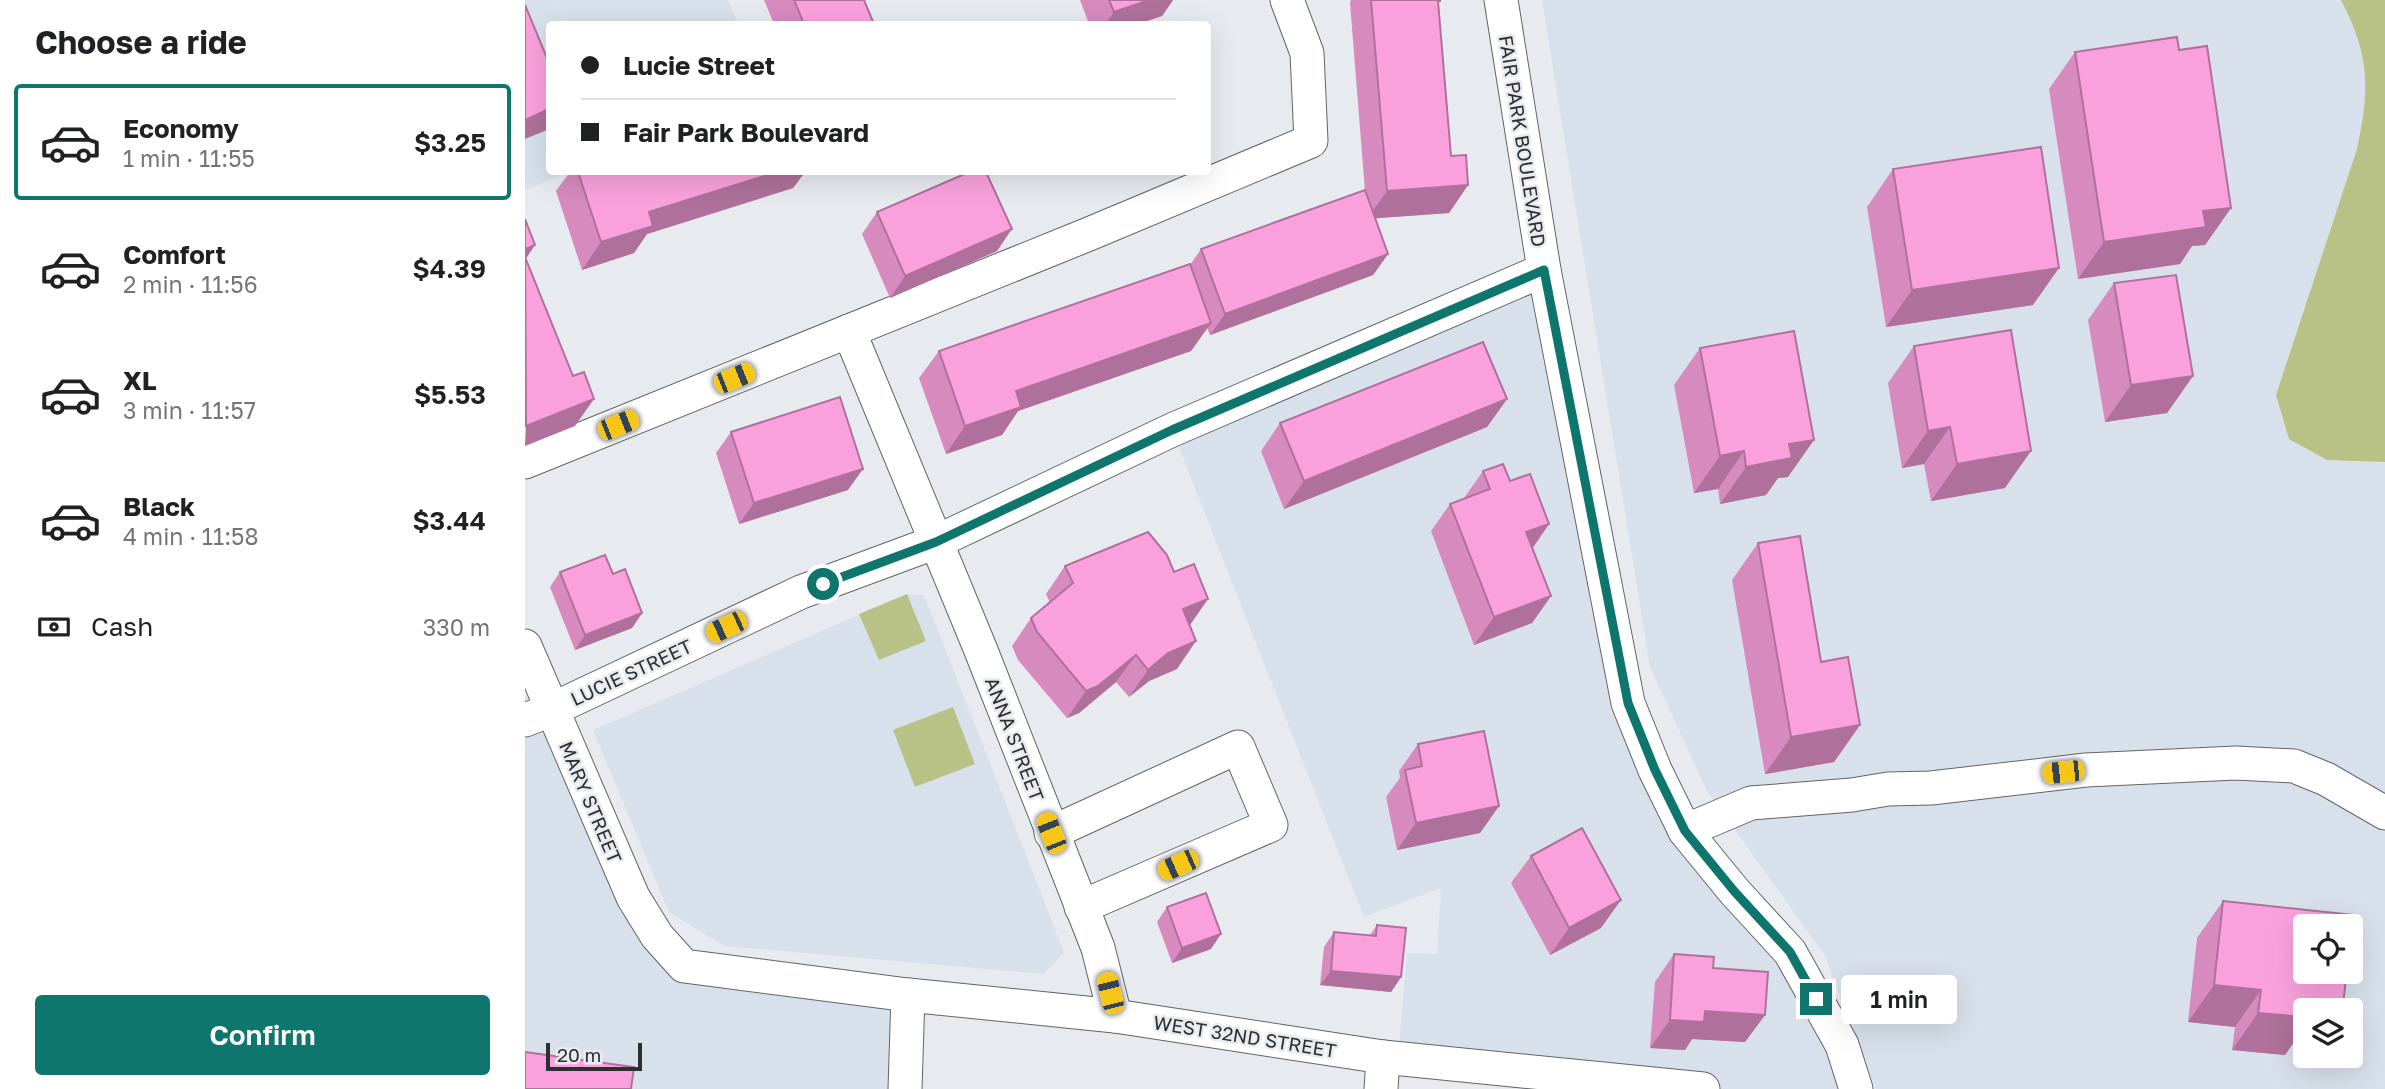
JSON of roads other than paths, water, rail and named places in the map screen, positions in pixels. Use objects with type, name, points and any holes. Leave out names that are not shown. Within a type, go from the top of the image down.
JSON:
[{"type":"street","points":[[525,462],[1089,234],[1311,141],[1307,53],[1287,0]]},
{"type":"street","name":"FAIR PARK BOULEVARD","points":[[1501,0],[1544,270],[1628,703],[1655,770],[1685,831],[1734,891],[1790,952],[1842,1045],[1856,1089]]},
{"type":"street","name":"LUCIE STREET","points":[[538,715],[801,592],[936,542],[1172,430],[1544,270]]},
{"type":"street","name":"ANNA STREET","points":[[849,331],[1098,948],[1115,1016]]},
{"type":"street","name":"MARY STREET","points":[[525,646],[538,715],[632,897],[669,951]]},
{"type":"street","points":[[1051,833],[1238,747],[1271,825],[1081,907]]},
{"type":"street","points":[[1685,831],[1751,803],[1853,795],[1888,789],[1931,788],[2097,769],[2236,763],[2294,766],[2326,779],[2385,813]]},
{"type":"street","name":"WEST 32ND STREET","points":[[669,951],[684,967],[908,995],[1115,1016],[1382,1073],[1703,1089]]},
{"type":"street","points":[[905,1089],[908,995]]}]
